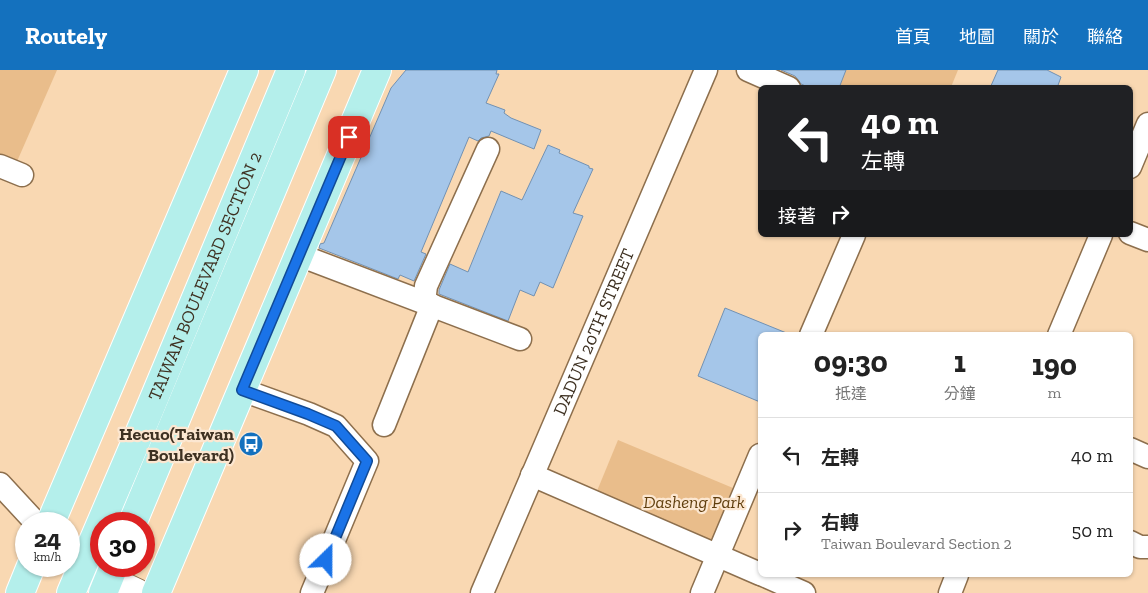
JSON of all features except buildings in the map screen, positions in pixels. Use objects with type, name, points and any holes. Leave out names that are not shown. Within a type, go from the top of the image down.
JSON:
[{"type":"main road","points":[[57,512],[244,70]]},
{"type":"main road","name":"TAIWAN BOULEVARD SECTION 2","points":[[80,551],[148,413],[291,70]]},
{"type":"main road","name":"TAIWAN BOULEVARD SECTION 2","points":[[137,512],[322,70]]},
{"type":"main road","points":[[156,593],[377,70]]},
{"type":"main road","points":[[20,593],[27,577]]},
{"type":"main road","name":"TAIWAN BOULEVARD SECTION 2","points":[[71,593],[73,577]]},
{"type":"street","name":"DADUN 20TH STREET","points":[[482,593],[706,70]]},
{"type":"street","points":[[748,70],[782,85]]},
{"type":"street","points":[[1133,160],[1148,124]]},
{"type":"street","points":[[384,425],[428,304],[426,286],[488,149]]},
{"type":"street","points":[[0,166],[22,175]]},
{"type":"street","points":[[1133,234],[1148,240]]},
{"type":"street","points":[[812,332],[853,237]]},
{"type":"street","points":[[1060,332],[1100,237]]},
{"type":"street","points":[[299,255],[520,339]]},
{"type":"street","points":[[242,390],[336,426],[367,461],[312,593]]},
{"type":"street","points":[[1133,450],[1148,457]]},
{"type":"street","points":[[702,593],[758,460]]},
{"type":"street","points":[[532,475],[758,572]]},
{"type":"street","points":[[0,484],[26,512]]},
{"type":"street","points":[[1133,544],[1140,547],[1148,546]]},
{"type":"street","points":[[80,564],[108,580],[137,593]]},
{"type":"street","points":[[769,577],[804,593]]},
{"type":"street","points":[[950,593],[956,577]]},
{"type":"green space","points":[[0,70],[57,70],[15,166],[0,160]]},
{"type":"green space","points":[[845,70],[958,70],[952,85],[838,85]]},
{"type":"green space","name":"Dasheng Park","points":[[618,440],[733,488],[712,541],[597,491]]},
{"type":"place","name":"Hecuo(Taiwan Boulevard)","points":[[251,444]]},
{"type":"route","points":[[326,560],[367,461],[336,426],[242,390],[349,137]]}]
